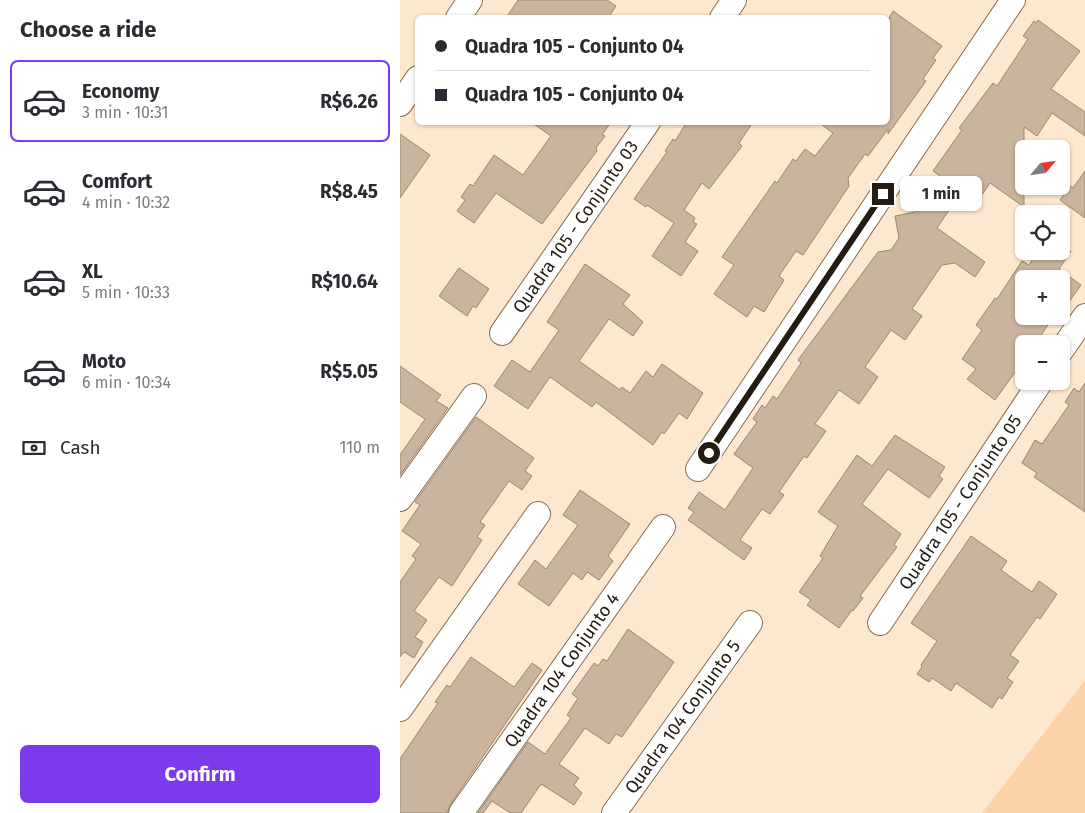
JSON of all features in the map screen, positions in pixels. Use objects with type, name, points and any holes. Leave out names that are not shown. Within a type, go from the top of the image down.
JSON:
[{"type":"street","points":[[460,15],[470,0]]},
{"type":"street","points":[[724,15],[734,0]]},
{"type":"street","points":[[698,470],[1014,0]]},
{"type":"street","points":[[400,104],[415,82]]},
{"type":"street","name":"Quadra 105 - Conjunto 03","points":[[502,333],[646,125]]},
{"type":"street","points":[[1070,338],[1085,316]]},
{"type":"street","name":"Quadra 105 - Conjunto 05","points":[[880,623],[1035,390]]},
{"type":"street","points":[[400,499],[474,396]]},
{"type":"street","points":[[400,709],[538,514]]},
{"type":"street","name":"Quadra 104 Conjunto 4","points":[[461,813],[663,527]]},
{"type":"street","name":"Quadra 104 Conjunto 5","points":[[614,813],[750,623]]},
{"type":"shaded area","points":[[1085,680],[1085,813],[982,813]]},
{"type":"building","points":[[518,0],[607,0],[616,6],[610,15],[508,15]]},
{"type":"building","points":[[893,11],[942,46],[933,58],[936,60],[923,79],[926,81],[888,134],[888,129],[868,156],[865,154],[848,178],[849,186],[803,255],[796,251],[779,276],[784,280],[764,312],[754,306],[747,317],[714,294],[734,265],[722,257],[775,181],[777,183],[793,159],[796,161],[805,149],[815,156],[833,133],[822,125],[890,125],[890,16]]},
{"type":"building","points":[[1038,20],[1080,51],[1051,89],[1085,112],[1085,136],[1052,113],[1037,136],[1024,127],[1024,140],[1015,140],[1015,195],[1024,195],[1024,205],[1021,205],[990,183],[977,202],[962,191],[937,228],[985,262],[975,277],[955,263],[942,265],[912,309],[922,316],[905,340],[891,330],[865,367],[878,377],[859,404],[839,390],[815,424],[826,431],[807,458],[804,456],[779,492],[784,495],[770,514],[762,509],[740,540],[752,548],[744,560],[688,520],[694,512],[688,508],[699,492],[725,510],[753,468],[734,454],[757,422],[753,419],[762,405],[765,408],[773,396],[777,399],[801,363],[798,360],[878,252],[891,250],[899,238],[895,216],[915,212],[940,176],[933,171],[962,130],[959,128],[993,83],[997,86],[1028,39],[1023,36],[1034,21],[1036,23]]},
{"type":"building","points":[[535,125],[609,125],[602,135],[605,136],[596,148],[597,151],[542,224],[496,193],[474,223],[457,211],[465,200],[461,197],[470,184],[473,186],[494,155],[523,175],[551,136]]},
{"type":"building","points":[[685,125],[751,125],[739,143],[742,146],[709,189],[702,183],[684,210],[695,218],[693,222],[697,224],[685,242],[698,251],[681,276],[652,256],[674,223],[647,205],[646,207],[634,199],[667,152],[665,151],[673,139],[675,141]]},
{"type":"building","points":[[400,134],[430,155],[400,198]]},
{"type":"building","points":[[1085,171],[1085,218],[1070,207],[1070,205],[1060,200],[1064,195],[1070,195],[1070,186],[1073,188]]},
{"type":"building","points":[[1032,260],[1065,260],[1059,269],[1060,270],[1016,270],[1022,261],[1029,265]]},
{"type":"building","points":[[585,264],[630,295],[623,304],[643,322],[633,336],[609,319],[579,361],[620,390],[622,387],[630,393],[646,371],[653,377],[662,364],[703,393],[687,419],[679,413],[664,434],[662,432],[653,445],[596,402],[592,407],[550,377],[528,409],[494,386],[512,360],[530,372],[559,330],[547,322]]},
{"type":"building","points":[[459,268],[489,289],[476,308],[473,306],[467,316],[439,296]]},
{"type":"building","points":[[1015,272],[1015,325],[1048,325],[1041,335],[1015,335],[1015,372],[995,400],[967,379],[976,369],[962,359],[982,330],[976,325],[995,298],[997,299]]},
{"type":"building","points":[[1070,277],[1081,285],[1070,300]]},
{"type":"building","points":[[400,366],[441,395],[436,401],[448,408],[400,475],[400,455],[425,419],[400,402]]},
{"type":"building","points":[[1085,383],[1085,512],[1034,477],[1037,473],[1022,463],[1035,440],[1042,444],[1069,405],[1065,402],[1074,388],[1079,392]]},
{"type":"building","points":[[476,417],[534,458],[525,471],[532,476],[522,490],[509,481],[480,522],[485,525],[477,537],[482,540],[452,586],[439,577],[414,611],[427,620],[415,637],[423,642],[414,658],[404,652],[400,657],[400,582],[416,559],[412,556],[421,544],[402,531],[420,505],[415,502]]},
{"type":"building","points":[[895,435],[945,467],[939,476],[943,479],[929,498],[888,469],[862,504],[901,534],[894,545],[897,547],[860,596],[863,598],[839,628],[807,605],[811,600],[799,592],[823,558],[820,556],[838,526],[818,512],[857,455],[872,466]]},
{"type":"building","points":[[580,490],[630,524],[608,556],[613,561],[599,580],[587,572],[582,580],[573,573],[549,606],[518,584],[535,560],[546,569],[578,525],[563,515]]},
{"type":"building","points":[[971,536],[1007,561],[1001,570],[1032,592],[1039,581],[1057,594],[1040,619],[1037,617],[1010,655],[1019,661],[1007,678],[1013,682],[1002,699],[999,697],[992,708],[956,683],[951,691],[932,678],[929,682],[917,674],[937,641],[911,623]]},
{"type":"building","points":[[628,629],[674,662],[622,737],[616,734],[609,744],[585,728],[559,764],[579,778],[574,785],[582,793],[574,805],[541,784],[521,813],[510,813],[492,801],[483,813],[478,813],[528,742],[545,754],[571,718],[567,715],[578,698],[572,694],[594,663],[598,666],[603,659],[607,661]]},
{"type":"building","points":[[471,657],[514,687],[532,663],[542,670],[450,805],[447,813],[400,813],[400,759],[438,703],[435,702],[447,685],[450,687]]},
{"type":"route","points":[[709,453],[883,194]]}]
